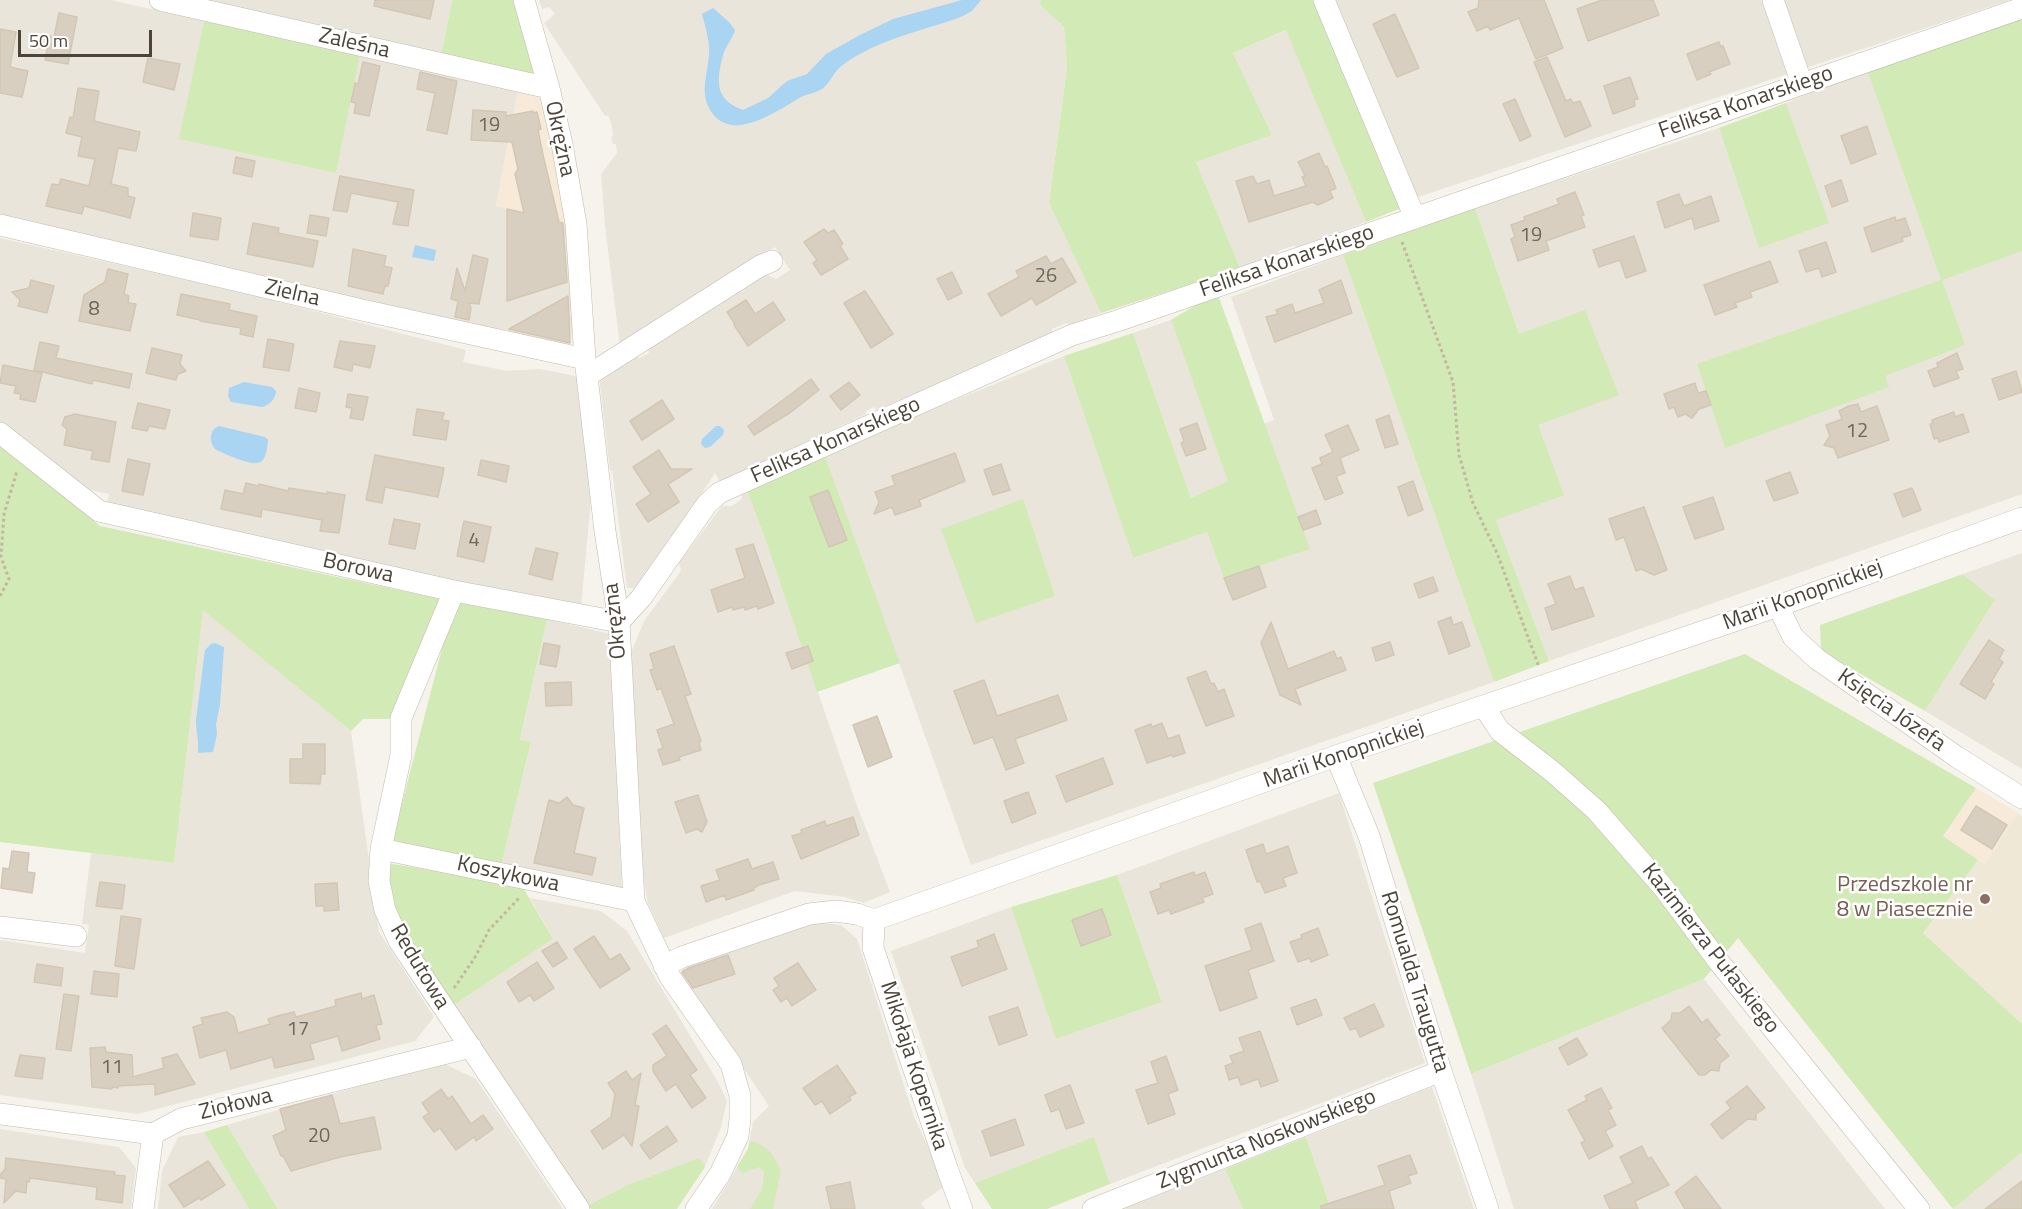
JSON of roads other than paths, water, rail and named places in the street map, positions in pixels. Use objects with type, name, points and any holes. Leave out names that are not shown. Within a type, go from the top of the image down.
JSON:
[{"type":"street","name":"Zaleśna","points":[[160,0],[549,88]]},
{"type":"street","name":"Okrężna","points":[[524,0],[549,88],[562,144],[576,224],[586,368],[605,531],[619,622],[634,901],[664,966],[731,1064],[740,1096],[738,1136],[720,1174],[696,1209]]},
{"type":"street","points":[[1324,0],[1405,221]]},
{"type":"street","points":[[1773,0],[1802,84]]},
{"type":"street","name":"Feliksa Konarskiego","points":[[619,622],[641,598],[707,504],[719,494],[1072,335],[2022,8]]},
{"type":"street","name":"Zielna","points":[[0,225],[362,310],[586,368]]},
{"type":"street","points":[[586,368],[772,261]]},
{"type":"street","name":"Borowa","points":[[0,433],[99,511],[454,591],[619,622]]},
{"type":"street","name":"Marii Konopnickiej","points":[[874,920],[1336,756],[1778,606],[2022,518]]},
{"type":"street","name":"Redutowa","points":[[454,591],[401,718],[401,756],[381,849],[379,881],[385,910],[399,941],[579,1209]]},
{"type":"street","name":"Księcia Józefa","points":[[1778,606],[1792,637],[1816,659],[1957,757],[2022,798]]},
{"type":"street","name":"Kazimierza Pułaskiego","points":[[1484,707],[1500,731],[1553,772],[1597,811],[1663,887],[1719,962],[1919,1209]]},
{"type":"street","name":"Romualda Traugutta","points":[[1336,756],[1369,836],[1441,1071],[1488,1209]]},
{"type":"street","name":"Koszykowa","points":[[381,849],[634,901]]},
{"type":"street","points":[[664,966],[682,957],[809,914],[836,912],[857,914],[874,920]]},
{"type":"street","name":"Mikołaja Kopernika","points":[[874,920],[873,948],[962,1209]]},
{"type":"street","points":[[0,927],[76,936]]},
{"type":"street","name":"Ziołowa","points":[[153,1134],[181,1119],[471,1047]]},
{"type":"street","name":"Zygmunta Noskowskiego","points":[[1093,1209],[1441,1071]]},
{"type":"street","points":[[0,1114],[153,1134],[143,1209]]},
{"type":"water","points":[[962,0],[981,0],[972,11],[961,17],[896,38],[856,56],[839,68],[822,89],[801,97],[767,117],[741,125],[728,124],[718,119],[706,102],[709,44],[702,14],[713,8],[735,30],[723,55],[719,74],[720,89],[727,101],[743,110],[768,98],[787,81],[807,74],[826,54],[860,35],[893,19]]},
{"type":"water","points":[[415,245],[436,250],[434,261],[412,257]]},
{"type":"water","points":[[244,382],[272,387],[276,391],[275,396],[270,403],[262,407],[231,402],[228,396],[229,388]]},
{"type":"water","points":[[219,426],[265,437],[268,440],[266,455],[260,462],[252,463],[215,449],[211,436],[213,430]]},
{"type":"water","points":[[716,426],[724,430],[723,435],[710,447],[705,448],[701,444],[702,439]]},
{"type":"water","points":[[215,643],[224,647],[217,734],[213,752],[198,753],[196,720],[205,650]]},
{"type":"place","name":"Przedszkole nr 8 w Piasecznie","points":[[1985,899]]}]
